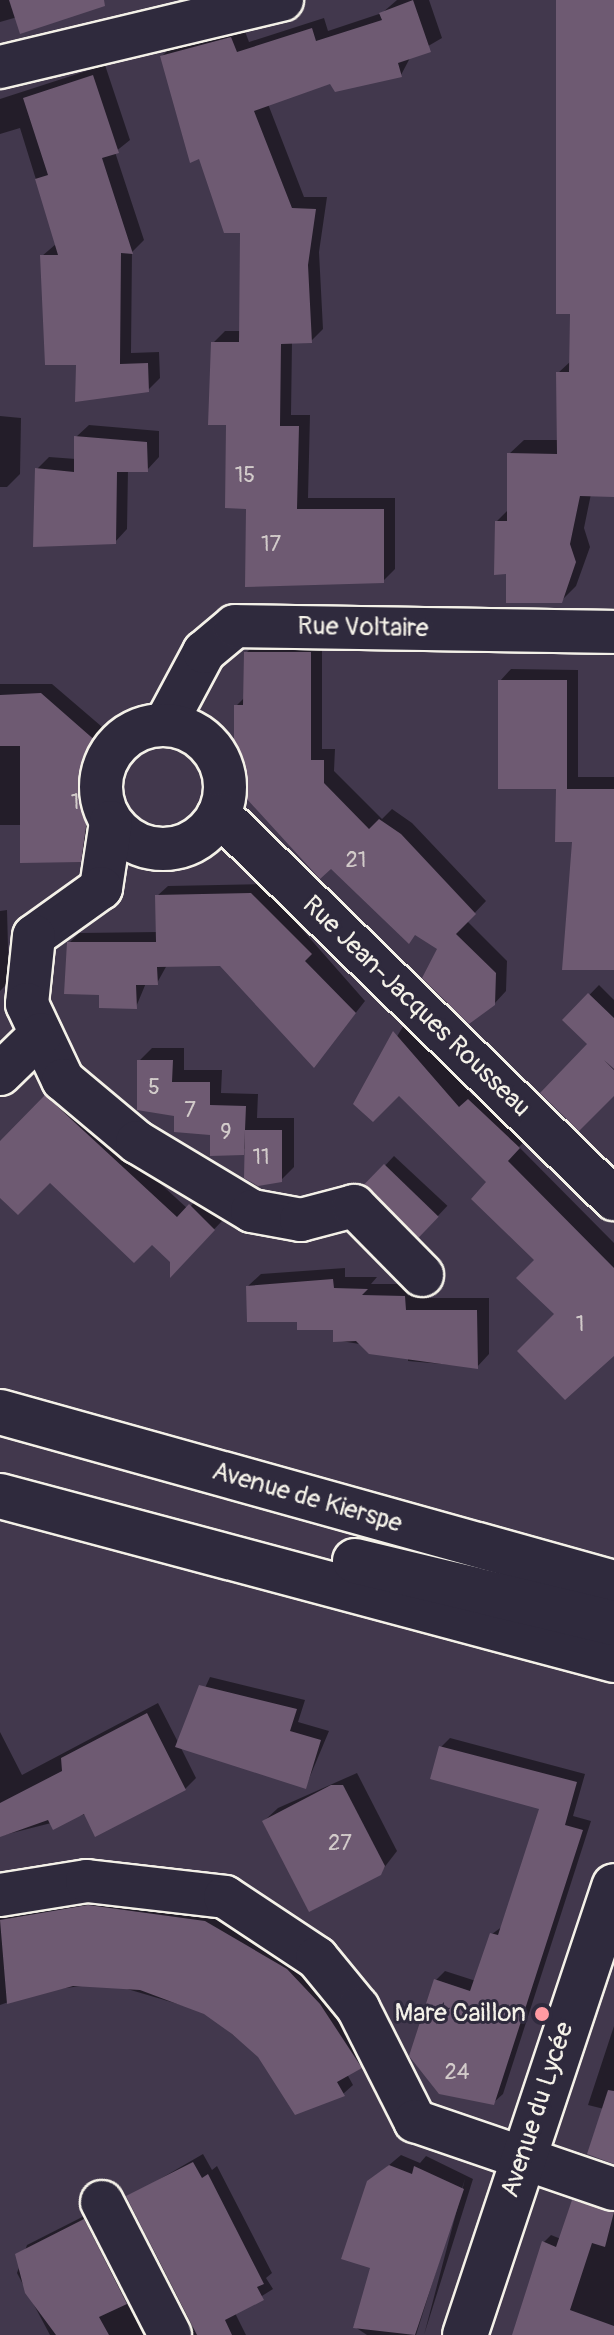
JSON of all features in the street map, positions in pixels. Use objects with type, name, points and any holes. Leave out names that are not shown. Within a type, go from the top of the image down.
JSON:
[{"type":"main road","name":"Avenue de Kierspe","points":[[0,1412],[614,1583]]},
{"type":"main road","points":[[0,1496],[614,1660]]},
{"type":"main road","points":[[175,1543],[308,1550],[614,1623]]},
{"type":"main road","name":"Avenue du Lycée","points":[[465,2335],[614,1886]]},
{"type":"street","points":[[0,67],[282,0]]},
{"type":"street","name":"Rue Voltaire","points":[[165,725],[204,652],[235,626],[614,632]]},
{"type":"street","points":[[165,725],[199,736],[214,752],[224,793],[219,814],[204,834],[163,849],[126,838],[111,822],[102,799],[108,757],[124,738],[165,725]]},
{"type":"street","name":"Rue Jean-Jacques Rousseau","points":[[219,814],[614,1199]]},
{"type":"street","points":[[111,822],[101,888],[34,936],[27,1004],[63,1080],[137,1142],[252,1211],[301,1220],[354,1206],[422,1275]]},
{"type":"street","points":[[0,1074],[41,1034]]},
{"type":"street","points":[[0,1895],[87,1881],[225,1897],[325,1968],[358,2008],[415,2121],[614,2189]]},
{"type":"street","points":[[102,2202],[170,2335]]},
{"type":"building","points":[[9,0],[104,0],[105,6],[20,34]]},
{"type":"building","points":[[413,0],[431,52],[398,63],[402,77],[335,92],[330,84],[254,111],[292,208],[316,209],[308,265],[312,343],[281,344],[280,426],[299,426],[297,509],[384,509],[384,583],[245,587],[246,509],[225,508],[226,425],[208,425],[211,342],[239,342],[240,233],[224,233],[199,159],[190,163],[160,56],[231,37],[237,52],[312,28],[316,41],[382,20],[379,13]]},
{"type":"building","points":[[556,0],[614,0],[614,497],[580,496],[570,544],[576,562],[562,603],[506,603],[506,574],[494,575],[495,521],[507,521],[507,453],[557,454],[556,372],[569,372],[570,314],[556,314]]},
{"type":"building","points":[[93,75],[119,153],[102,158],[133,254],[121,253],[120,364],[148,363],[149,392],[75,402],[76,365],[45,365],[40,255],[58,255],[35,179],[48,175],[23,98]]},
{"type":"building","points":[[74,436],[147,442],[148,472],[117,472],[116,544],[33,547],[35,468],[74,472]]},
{"type":"building","points":[[244,652],[311,652],[311,760],[324,760],[324,783],[369,829],[379,819],[401,834],[476,914],[456,934],[496,973],[495,1005],[469,1024],[422,978],[437,949],[415,935],[409,944],[331,869],[320,879],[234,785],[234,705],[243,705]]},
{"type":"building","points":[[498,680],[567,680],[567,789],[498,789]]},
{"type":"building","points":[[41,693],[98,743],[81,862],[20,863],[20,746],[0,746],[0,695]]},
{"type":"building","points":[[556,789],[614,789],[614,970],[562,970],[572,842],[555,842]]},
{"type":"building","points":[[251,893],[312,954],[305,961],[356,1013],[314,1068],[220,966],[157,967],[158,985],[136,985],[137,1009],[99,1008],[99,995],[64,994],[67,942],[156,942],[155,895]]},
{"type":"building","points":[[588,993],[614,1018],[614,1069],[604,1060],[614,1070],[614,1096],[579,1131],[540,1093],[587,1044],[562,1020]]},
{"type":"building","points":[[393,1031],[459,1107],[468,1099],[520,1148],[508,1161],[614,1268],[614,1356],[565,1400],[517,1351],[554,1314],[516,1278],[534,1260],[471,1199],[486,1182],[399,1096],[373,1122],[353,1104]]},
{"type":"building","points":[[137,1060],[173,1060],[172,1082],[210,1082],[210,1105],[246,1106],[244,1155],[210,1156],[210,1135],[174,1132],[174,1116],[137,1110]]},
{"type":"building","points":[[45,1095],[177,1217],[189,1204],[215,1230],[170,1278],[170,1262],[152,1245],[134,1263],[50,1183],[18,1215],[0,1198],[0,1141]]},
{"type":"building","points":[[245,1130],[282,1130],[282,1182],[258,1186],[244,1178]]},
{"type":"building","points":[[384,1164],[439,1217],[419,1238],[364,1185]]},
{"type":"building","points":[[333,1279],[334,1288],[368,1289],[362,1295],[405,1296],[406,1310],[477,1310],[478,1369],[369,1354],[356,1341],[333,1342],[333,1330],[297,1330],[297,1322],[247,1322],[246,1286]]},
{"type":"building","points":[[199,1685],[297,1709],[290,1731],[321,1740],[306,1789],[175,1747]]},
{"type":"building","points":[[147,1713],[186,1790],[95,1837],[84,1814],[53,1830],[48,1820],[0,1837],[0,1803],[62,1771],[61,1758]]},
{"type":"building","points":[[439,1746],[577,1782],[565,1825],[583,1830],[494,2105],[439,2094],[409,2056],[434,1979],[470,1991],[490,1933],[498,1935],[539,1809],[430,1779]]},
{"type":"building","points":[[331,1785],[343,1785],[385,1866],[381,1875],[309,1912],[262,1821]]},
{"type":"building","points":[[88,1905],[205,1921],[287,1969],[320,2004],[362,2068],[337,2082],[345,2096],[295,2115],[258,2057],[232,2034],[204,2014],[140,1990],[73,1986],[7,2004],[0,1920]]},
{"type":"building","points":[[608,2090],[614,2091],[614,2164],[587,2154]]},
{"type":"building","points":[[193,2162],[202,2178],[208,2174],[264,2284],[257,2287],[264,2300],[225,2320],[232,2335],[197,2335],[126,2196]]},
{"type":"building","points":[[389,2165],[412,2174],[414,2166],[464,2189],[415,2335],[353,2328],[370,2268],[341,2259],[367,2181]]},
{"type":"building","points":[[572,2200],[614,2212],[605,2247],[592,2243],[570,2310],[614,2326],[614,2335],[512,2335],[542,2241],[556,2247]]},
{"type":"building","points":[[84,2219],[127,2304],[99,2317],[109,2335],[56,2335],[25,2293],[15,2254]]},
{"type":"place","name":"Mare Caillon","points":[[542,2014]]}]
